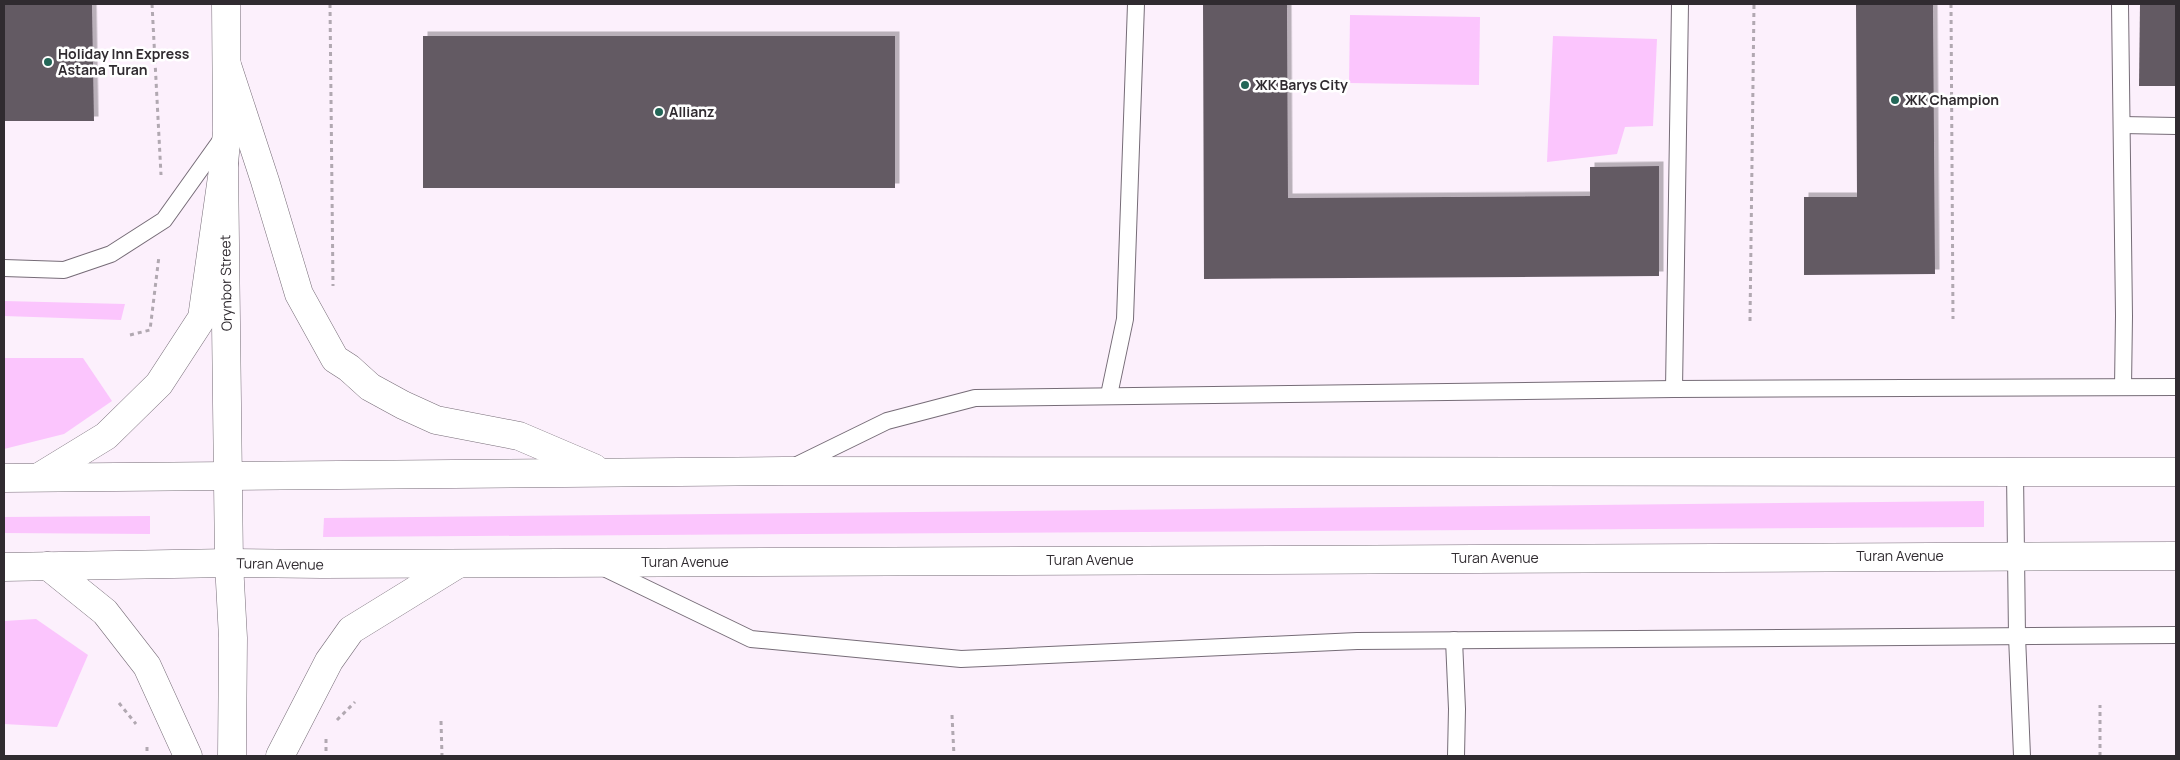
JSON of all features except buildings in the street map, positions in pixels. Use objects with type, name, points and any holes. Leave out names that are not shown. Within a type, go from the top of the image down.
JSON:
[{"type":"main road","name":"Orynbor Street","points":[[226,4],[227,132],[224,163],[229,563],[232,638],[232,756]]},
{"type":"main road","points":[[227,66],[265,181],[299,294],[335,359],[349,368],[370,387],[436,420],[519,436],[604,472]]},
{"type":"main road","points":[[38,478],[106,436],[159,384],[202,318],[224,163]]},
{"type":"main road","points":[[4,478],[604,472],[2176,472]]},
{"type":"main road","name":"Turan Avenue","points":[[4,567],[229,563],[458,564],[2016,556],[2173,559]]},
{"type":"main road","points":[[280,756],[329,662],[351,630],[458,564]]},
{"type":"main road","points":[[48,566],[105,612],[147,666],[188,756]]},
{"type":"lane","points":[[1109,395],[1125,319],[1136,4]]},
{"type":"lane","points":[[1674,389],[1680,4]]},
{"type":"lane","points":[[2120,4],[2124,316],[2123,388]]},
{"type":"lane","points":[[2122,125],[2176,126]]},
{"type":"lane","points":[[4,268],[64,270],[111,254],[164,220],[227,132]]},
{"type":"lane","points":[[784,472],[887,421],[975,398],[1674,389],[2176,387]]},
{"type":"lane","points":[[2015,473],[2017,636],[2022,756]]},
{"type":"lane","points":[[593,563],[751,639],[962,659],[1357,641],[2176,635]]},
{"type":"lane","points":[[1454,640],[1457,709],[1456,756]]},
{"type":"path","points":[[130,335],[150,330],[164,220],[152,4]]},
{"type":"path","points":[[330,4],[334,292]]},
{"type":"path","points":[[1750,320],[1754,4]]},
{"type":"path","points":[[1951,4],[1953,319]]},
{"type":"path","points":[[119,702],[141,732]]},
{"type":"path","points":[[332,725],[355,702]]},
{"type":"path","points":[[2100,704],[2100,756]]},
{"type":"path","points":[[952,715],[954,756]]},
{"type":"path","points":[[441,721],[442,756]]},
{"type":"path","points":[[326,731],[326,756]]},
{"type":"shaded area","points":[[1350,15],[1480,17],[1479,85],[1349,83]]},
{"type":"shaded area","points":[[1553,36],[1657,39],[1653,126],[1625,127],[1617,154],[1547,162]]},
{"type":"shaded area","points":[[4,301],[125,304],[121,320],[4,316]]},
{"type":"shaded area","points":[[4,358],[83,358],[112,401],[64,434],[4,449]]},
{"type":"shaded area","points":[[1984,501],[1984,527],[323,537],[324,518]]},
{"type":"shaded area","points":[[150,516],[150,534],[4,533],[4,517]]},
{"type":"shaded area","points":[[36,619],[88,655],[57,727],[4,724],[4,621]]},
{"type":"place","name":"Holiday Inn Express Astana Turan","points":[[48,62]]},
{"type":"place","name":"ЖК Barys City","points":[[1245,85]]},
{"type":"place","name":"ЖК Champion","points":[[1895,100]]},
{"type":"place","name":"Allianz","points":[[659,112]]}]
